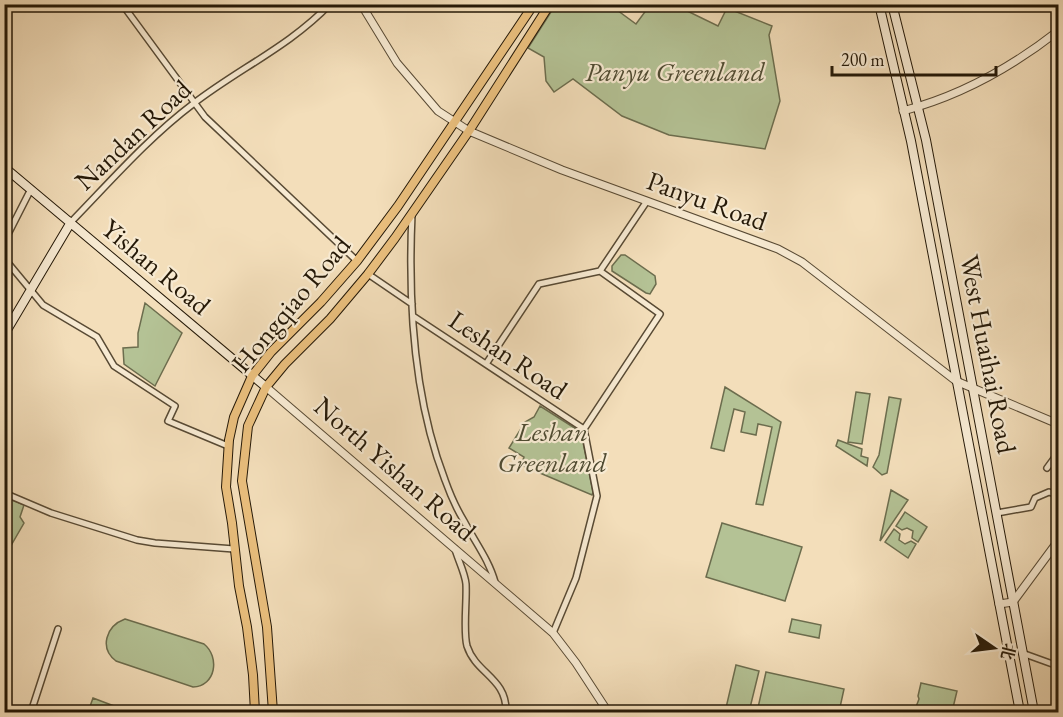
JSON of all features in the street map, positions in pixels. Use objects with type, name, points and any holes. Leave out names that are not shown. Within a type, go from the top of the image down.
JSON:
[{"type":"main road","name":"Hongqiao Road","points":[[255,712],[247,627],[239,586],[226,487],[228,446],[234,417],[252,376],[271,352],[321,302],[357,261],[398,206],[534,4]]},
{"type":"main road","name":"Hongqiao Road","points":[[273,712],[267,627],[242,481],[248,426],[266,387],[285,364],[330,319],[368,274],[412,213],[469,131],[550,4]]},
{"type":"main road","name":"West Huaihai Road","points":[[879,4],[938,278],[1020,712]]},
{"type":"main road","name":"West Huaihai Road","points":[[892,4],[926,140],[1034,712]]},
{"type":"main road","name":"Yishan Road","points":[[4,167],[266,387]]},
{"type":"main road","name":"Nandan Road","points":[[4,335],[71,222]]},
{"type":"street","points":[[122,4],[193,104],[357,261]]},
{"type":"street","name":"Nandan Road","points":[[71,222],[112,179],[193,104],[295,36],[330,4]]},
{"type":"street","name":"Panyu Road","points":[[361,4],[397,63],[438,111],[454,122],[469,131],[562,170],[778,249],[802,262],[956,381],[1059,424]]},
{"type":"street","points":[[903,111],[952,95],[1009,66],[1059,30]]},
{"type":"street","points":[[4,242],[31,189]]},
{"type":"street","points":[[486,364],[540,284],[600,271],[647,201]]},
{"type":"street","points":[[412,213],[410,251],[412,304],[420,387],[435,452],[453,501],[491,567],[495,584]]},
{"type":"street","points":[[4,258],[48,309],[92,334],[100,341],[114,366],[175,406],[168,421],[228,446]]},
{"type":"street","points":[[584,429],[660,314],[600,271]]},
{"type":"street","points":[[368,274],[412,304]]},
{"type":"street","name":"Leshan Road","points":[[413,316],[584,429],[597,496],[576,579],[553,633]]},
{"type":"street","name":"North Yishan Road","points":[[266,387],[553,633],[608,712]]},
{"type":"street","points":[[1047,468],[1059,453]]},
{"type":"street","points":[[997,513],[1031,507],[1035,498],[1049,492],[1059,495]]},
{"type":"street","points":[[4,493],[51,513],[137,540],[234,549]]},
{"type":"street","points":[[999,604],[1013,602],[1059,541]]},
{"type":"street","points":[[454,547],[465,581],[467,645],[474,660],[501,687],[506,712]]},
{"type":"street","points":[[31,712],[58,629]]},
{"type":"street","points":[[1022,653],[1059,666]]},
{"type":"green space","name":"Panyu Greenland","points":[[556,4],[610,5],[636,24],[650,5],[675,5],[718,26],[727,8],[772,26],[769,35],[780,101],[765,149],[669,135],[622,116],[573,79],[554,92],[546,81],[544,57],[528,48]]},
{"type":"green space","points":[[621,255],[625,255],[655,276],[656,284],[650,294],[612,271],[612,266]]},
{"type":"green space","points":[[145,303],[182,333],[155,386],[124,364],[123,348],[138,347],[138,333]]},
{"type":"green space","points":[[725,387],[781,422],[763,505],[756,504],[772,427],[758,424],[756,435],[741,432],[745,412],[734,409],[724,451],[711,448]]},
{"type":"green space","points":[[856,392],[870,394],[862,444],[848,442]]},
{"type":"green space","points":[[889,397],[901,399],[887,473],[882,475],[873,467],[879,455]]},
{"type":"green space","name":"Leshan Greenland","points":[[540,406],[581,432],[592,495],[521,465],[524,457],[509,448],[525,422],[534,417]]},
{"type":"green space","points":[[838,440],[862,449],[861,456],[868,458],[867,466],[836,446]]},
{"type":"green space","points":[[891,490],[908,500],[880,541]]},
{"type":"green space","points":[[5,497],[24,505],[20,517],[24,523],[5,556]]},
{"type":"green space","points":[[905,512],[927,527],[918,542],[912,538],[913,531],[907,528],[902,530],[896,526]]},
{"type":"green space","points":[[722,523],[802,547],[785,601],[706,577]]},
{"type":"green space","points":[[894,529],[900,534],[899,540],[905,544],[911,541],[916,544],[908,558],[885,542]]},
{"type":"green space","points":[[125,619],[204,644],[214,663],[207,682],[193,687],[116,661],[108,650],[107,638],[113,627]]},
{"type":"green space","points":[[792,619],[821,625],[819,638],[789,632]]},
{"type":"green space","points":[[736,665],[759,671],[749,712],[725,712]]},
{"type":"green space","points":[[766,672],[844,689],[839,712],[757,712]]},
{"type":"green space","points":[[921,683],[957,691],[952,712],[914,712],[919,699]]},
{"type":"green space","points":[[93,698],[114,706],[111,712],[88,712]]}]
